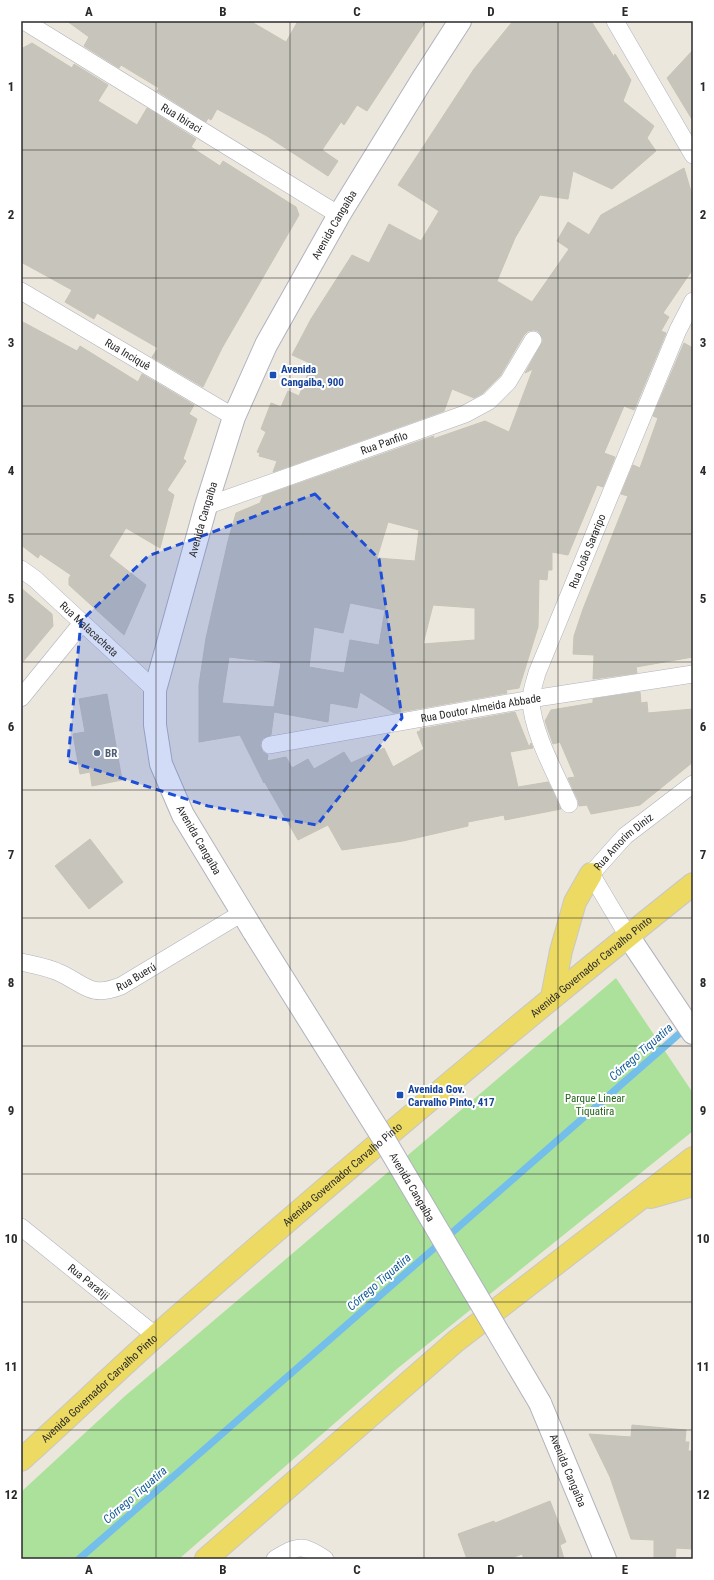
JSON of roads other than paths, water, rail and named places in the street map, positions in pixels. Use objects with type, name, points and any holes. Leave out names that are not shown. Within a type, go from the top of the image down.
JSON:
[{"type":"main road","name":"Avenida Cangaíba","points":[[460,21],[339,215],[266,345],[234,417],[206,506],[155,690],[155,725],[161,764],[183,815],[242,913],[385,1141],[540,1403],[605,1559]]},
{"type":"main road","points":[[552,997],[561,951],[575,902],[591,874]]},
{"type":"main road","name":"Avenida Governador Carvalho Pinto","points":[[21,1460],[156,1336],[339,1177],[552,997],[693,884]]},
{"type":"main road","name":"Rua Amorim Diniz","points":[[628,936],[693,1033]]},
{"type":"main road","points":[[206,1559],[456,1341],[693,1158]]},
{"type":"main road","points":[[640,1200],[693,1185]]},
{"type":"street","name":"Rua Ibiraci","points":[[24,21],[339,215]]},
{"type":"street","points":[[615,21],[693,155]]},
{"type":"street","name":"Rua Inciquê","points":[[21,291],[234,417]]},
{"type":"street","name":"Rua João Sararipo","points":[[569,804],[540,738],[533,717],[531,699],[537,673],[678,330],[693,301]]},
{"type":"street","name":"Rua Panfilo","points":[[206,506],[465,414],[489,401],[508,382],[533,340]]},
{"type":"street","name":"Rua Malacacheta","points":[[21,569],[35,579],[155,690]]},
{"type":"street","points":[[21,698],[82,623]]},
{"type":"street","name":"Rua Doutor Almeida Abbade","points":[[270,745],[531,699],[693,674]]},
{"type":"street","name":"Rua Amorim Diniz","points":[[628,936],[591,874],[625,836],[693,784]]},
{"type":"street","name":"Rua Buerú","points":[[21,962],[60,973],[83,986],[97,991],[108,991],[121,986],[242,913]]},
{"type":"street","name":"Rua Paratiji","points":[[21,1227],[156,1336]]},
{"type":"street","points":[[275,1559],[293,1548],[310,1549],[325,1559]]},
{"type":"waterway","name":"Córrego Tiquatira","points":[[79,1559],[687,1027]]},
{"type":"place","name":"Avenida Cangaiba, 900","points":[[273,375]]},
{"type":"place","name":"BR","points":[[97,753]]},
{"type":"place","name":"Avenida Gov. Carvalho Pinto, 417","points":[[400,1095]]},
{"type":"park label","name":"Parque Linear Tiquatira","points":[[595,1104]]}]
